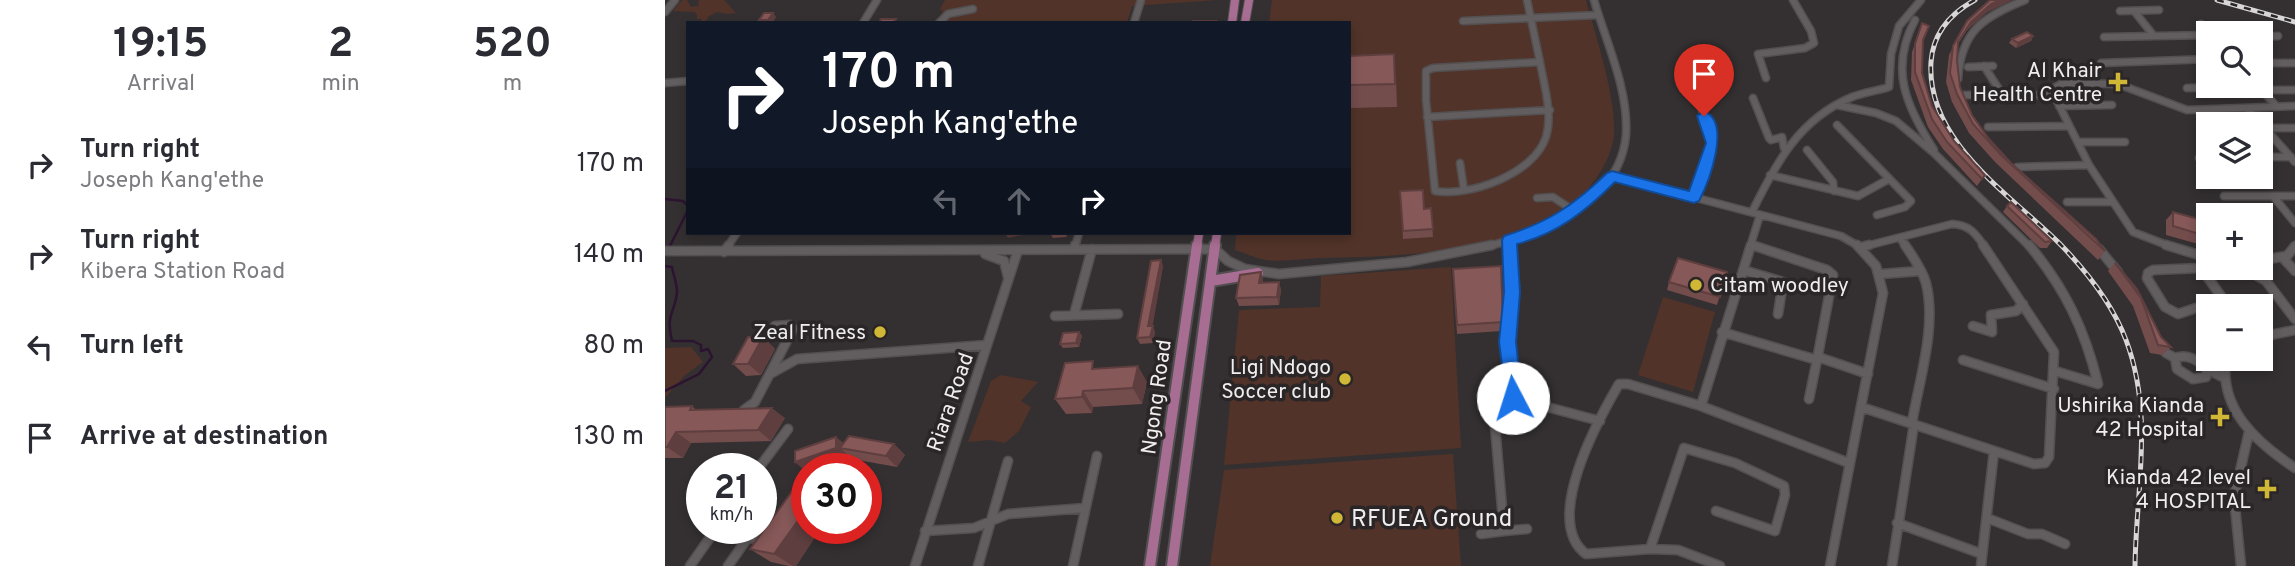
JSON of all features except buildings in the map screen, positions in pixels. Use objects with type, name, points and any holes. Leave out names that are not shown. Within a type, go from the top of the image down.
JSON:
[{"type":"main road","points":[[1232,21],[1235,0]]},
{"type":"main road","points":[[1245,21],[1249,0]]},
{"type":"main road","name":"Ngong Road","points":[[1150,566],[1199,235]]},
{"type":"main road","name":"Ngong Road","points":[[1172,566],[1217,235]]},
{"type":"main road","points":[[1211,281],[1258,273]]},
{"type":"street","points":[[665,12],[675,0]]},
{"type":"street","points":[[864,21],[877,0]]},
{"type":"street","points":[[1136,21],[1141,0]]},
{"type":"street","points":[[1527,0],[1530,17],[1540,62],[1550,110],[1550,126],[1545,141],[1527,163],[1497,181],[1464,190],[1442,192],[1434,189],[1424,75],[1431,68],[1540,62]]},
{"type":"street","points":[[669,251],[1216,249],[1228,261],[1258,273],[1403,264],[1448,257],[1540,231],[1574,211],[1612,176],[1624,148],[1626,121],[1594,0]]},
{"type":"street","points":[[1766,78],[1757,55],[1759,53],[1805,48],[1814,43],[1811,30],[1793,0]]},
{"type":"street","points":[[1701,406],[1751,246],[1756,214],[1770,175],[1784,148],[1812,120],[1837,105],[1864,93],[1889,87],[1891,54],[1899,26],[1921,0]]},
{"type":"street","points":[[1964,107],[1958,81],[1961,47],[1983,20],[2025,0]]},
{"type":"street","points":[[941,21],[948,14],[973,9]]},
{"type":"street","points":[[2120,11],[2159,10]]},
{"type":"street","points":[[2134,11],[2154,36]]},
{"type":"street","points":[[1463,21],[1598,15]]},
{"type":"street","points":[[1915,20],[1902,49],[1902,84],[1912,113],[1941,159]]},
{"type":"street","points":[[2104,37],[2196,34]]},
{"type":"street","points":[[2273,36],[2279,36]]},
{"type":"street","points":[[2101,63],[2196,59]]},
{"type":"street","points":[[2273,63],[2295,63]]},
{"type":"street","points":[[1968,66],[1993,66]]},
{"type":"street","points":[[1984,66],[2002,94]]},
{"type":"street","points":[[1689,71],[1713,143],[1694,197]]},
{"type":"street","points":[[665,83],[686,81]]},
{"type":"street","points":[[2196,254],[2137,235],[2089,165],[2054,95],[2054,88],[2059,84],[2105,82],[2137,89],[2182,109],[2295,106]]},
{"type":"street","points":[[2187,88],[2196,88]]},
{"type":"street","points":[[2273,88],[2295,90]]},
{"type":"street","points":[[1965,95],[2054,95]]},
{"type":"street","points":[[1753,98],[1769,138],[1771,140],[1782,137],[1784,148]]},
{"type":"street","points":[[2269,98],[2277,107]]},
{"type":"street","points":[[1837,105],[1891,117],[1941,159],[2024,239],[2059,281],[2088,338],[2098,384],[2055,371]]},
{"type":"street","points":[[2059,106],[2112,106]]},
{"type":"street","points":[[2247,108],[2251,112]]},
{"type":"street","points":[[1427,117],[1550,110]]},
{"type":"street","points":[[1837,125],[1909,196],[1910,203],[1877,215]]},
{"type":"street","points":[[1988,127],[2069,126]]},
{"type":"street","points":[[2273,127],[2295,128]]},
{"type":"street","points":[[2273,137],[2293,159]]},
{"type":"street","points":[[2078,142],[2125,142]]},
{"type":"street","points":[[1807,150],[1833,182],[1834,191]]},
{"type":"street","points":[[2273,158],[2293,159]]},
{"type":"street","points":[[1461,163],[1464,190]]},
{"type":"street","points":[[2015,168],[2089,165]]},
{"type":"street","points":[[1770,175],[1861,195],[1889,179]]},
{"type":"street","points":[[1612,176],[1842,236],[1861,247],[1881,274],[1883,293],[1830,566]]},
{"type":"street","points":[[2224,196],[2295,196]]},
{"type":"street","points":[[2273,196],[2295,223]]},
{"type":"street","points":[[1537,198],[1553,197],[1574,211]]},
{"type":"street","points":[[2067,202],[2113,202]]},
{"type":"street","points":[[1861,247],[1952,224],[1970,228],[2051,346],[2055,371],[2048,461],[2034,464],[1861,407]]},
{"type":"street","points":[[724,252],[736,235]]},
{"type":"street","points":[[1075,249],[1078,235]]},
{"type":"street","points":[[1892,566],[1927,324],[1929,293],[1901,237]]},
{"type":"street","points":[[2089,239],[2123,278]]},
{"type":"street","points":[[1509,240],[1512,292],[1508,342],[1513,398]]},
{"type":"street","points":[[1751,246],[1832,273],[1830,302],[1809,399]]},
{"type":"street","points":[[2273,259],[2290,254],[2295,246]]},
{"type":"street","points":[[1075,315],[1092,249]]},
{"type":"street","name":"Riara Road","points":[[915,566],[1019,250]]},
{"type":"street","points":[[971,251],[1005,261],[1008,281]]},
{"type":"street","points":[[2283,258],[2295,271]]},
{"type":"street","points":[[2201,268],[2223,299],[2178,314],[2165,307],[2147,278],[2148,273],[2153,270],[2201,268]]},
{"type":"street","points":[[1743,270],[1783,282],[1778,314]]},
{"type":"street","points":[[1881,274],[1920,271]]},
{"type":"street","points":[[2264,280],[2295,319]]},
{"type":"street","points":[[1973,326],[1992,332],[1991,315],[2016,311],[2023,304]]},
{"type":"street","points":[[1055,316],[1118,314]]},
{"type":"street","points":[[731,410],[750,409],[793,329],[790,325],[775,326]]},
{"type":"street","points":[[2273,335],[2295,330]]},
{"type":"street","points":[[1722,332],[1868,374]]},
{"type":"street","points":[[2158,338],[2165,353],[2175,358],[2189,355],[2196,358]]},
{"type":"street","points":[[770,374],[797,359],[987,345]]},
{"type":"street","points":[[2175,358],[2177,369],[2184,375],[2201,380],[2206,377],[2207,371],[2223,377]]},
{"type":"street","points":[[1963,360],[2054,389]]},
{"type":"street","points":[[2224,371],[2223,377],[2234,405],[2249,432],[2264,448],[2295,468]]},
{"type":"street","points":[[1720,566],[1678,550],[1650,549],[1585,554],[1572,540],[1569,501],[1616,388],[1623,383],[1701,406],[1849,463]]},
{"type":"street","points":[[1504,531],[1494,414],[1498,404],[1513,398],[1600,421]]},
{"type":"street","points":[[770,453],[788,429]]},
{"type":"street","points":[[2241,566],[2234,497],[2249,432]]},
{"type":"street","points":[[1650,549],[1684,448],[1692,448],[1725,460],[1784,486],[1785,495],[1775,531],[1716,512]]},
{"type":"street","points":[[1981,566],[1994,451]]},
{"type":"street","points":[[1073,566],[1097,456]]},
{"type":"street","points":[[978,566],[1007,461]]},
{"type":"street","points":[[925,531],[974,528],[1009,514],[1085,508]]},
{"type":"street","points":[[1987,518],[2028,534],[2042,534],[2064,544]]},
{"type":"street","points":[[1897,523],[1982,554]]},
{"type":"street","points":[[1481,534],[1528,529]]},
{"type":"street","points":[[690,566],[705,544]]},
{"type":"street","points":[[728,566],[743,544]]},
{"type":"shaded area","points":[[682,0],[687,0],[691,7],[698,6],[699,0],[724,0],[736,13],[717,12],[706,21],[702,21],[697,19],[694,12],[673,11]]},
{"type":"shaded area","points":[[945,0],[1218,0],[1132,6],[1128,21],[937,21],[943,11],[940,9]]},
{"type":"shaded area","points":[[1272,0],[1586,0],[1611,95],[1614,132],[1608,157],[1595,179],[1569,207],[1548,221],[1497,241],[1437,252],[1285,261],[1265,260],[1235,250],[1236,235],[1351,235],[1351,21],[1269,21]]},
{"type":"shaded area","name":"Ligi Ndogo Soccer club","points":[[1451,267],[1461,448],[1224,465],[1239,310],[1320,307],[1321,276]]},
{"type":"shaded area","points":[[1663,297],[1715,312],[1693,392],[1638,375]]},
{"type":"shaded area","points":[[691,347],[703,362],[684,376],[665,398],[665,348]]},
{"type":"shaded area","points":[[1001,375],[1038,382],[1021,401],[1031,407],[1019,431],[1005,443],[990,440],[968,442],[991,381]]},
{"type":"shaded area","name":"RFUEA Ground","points":[[1453,454],[1461,566],[1210,566],[1224,470]]},
{"type":"waterway","points":[[665,199],[683,201],[686,204]]},
{"type":"waterway","points":[[665,256],[686,214]]},
{"type":"waterway","points":[[665,266],[672,267],[677,288],[670,318],[672,341],[693,341],[701,345],[701,351],[708,349],[712,357],[699,374],[665,391]]},
{"type":"railway","points":[[1975,0],[1958,11],[1939,33],[1932,52],[1933,91],[1942,117],[1956,142],[1996,186],[2071,255],[2090,278],[2121,327],[2134,368],[2141,424],[2135,566]]},
{"type":"railway","points":[[2217,0],[2295,22]]},
{"type":"place","name":"Al Khair Health Centre","points":[[2118,82]]},
{"type":"place","name":"Citam woodley","points":[[1696,285]]},
{"type":"place","name":"Zeal Fitness","points":[[880,332]]},
{"type":"place","name":"Ligi Ndogo Soccer club","points":[[1345,379]]},
{"type":"place","name":"Ushirika Kianda 42 Hospital","points":[[2220,417]]},
{"type":"place","name":"Kianda 42 level 4 HOSPITAL","points":[[2267,489]]},
{"type":"place","name":"RFUEA Ground","points":[[1337,518]]},
{"type":"route","points":[[1513,398],[1508,342],[1512,292],[1509,240],[1530,235],[1558,222],[1584,204],[1612,176],[1694,197],[1713,143],[1704,116]]}]
